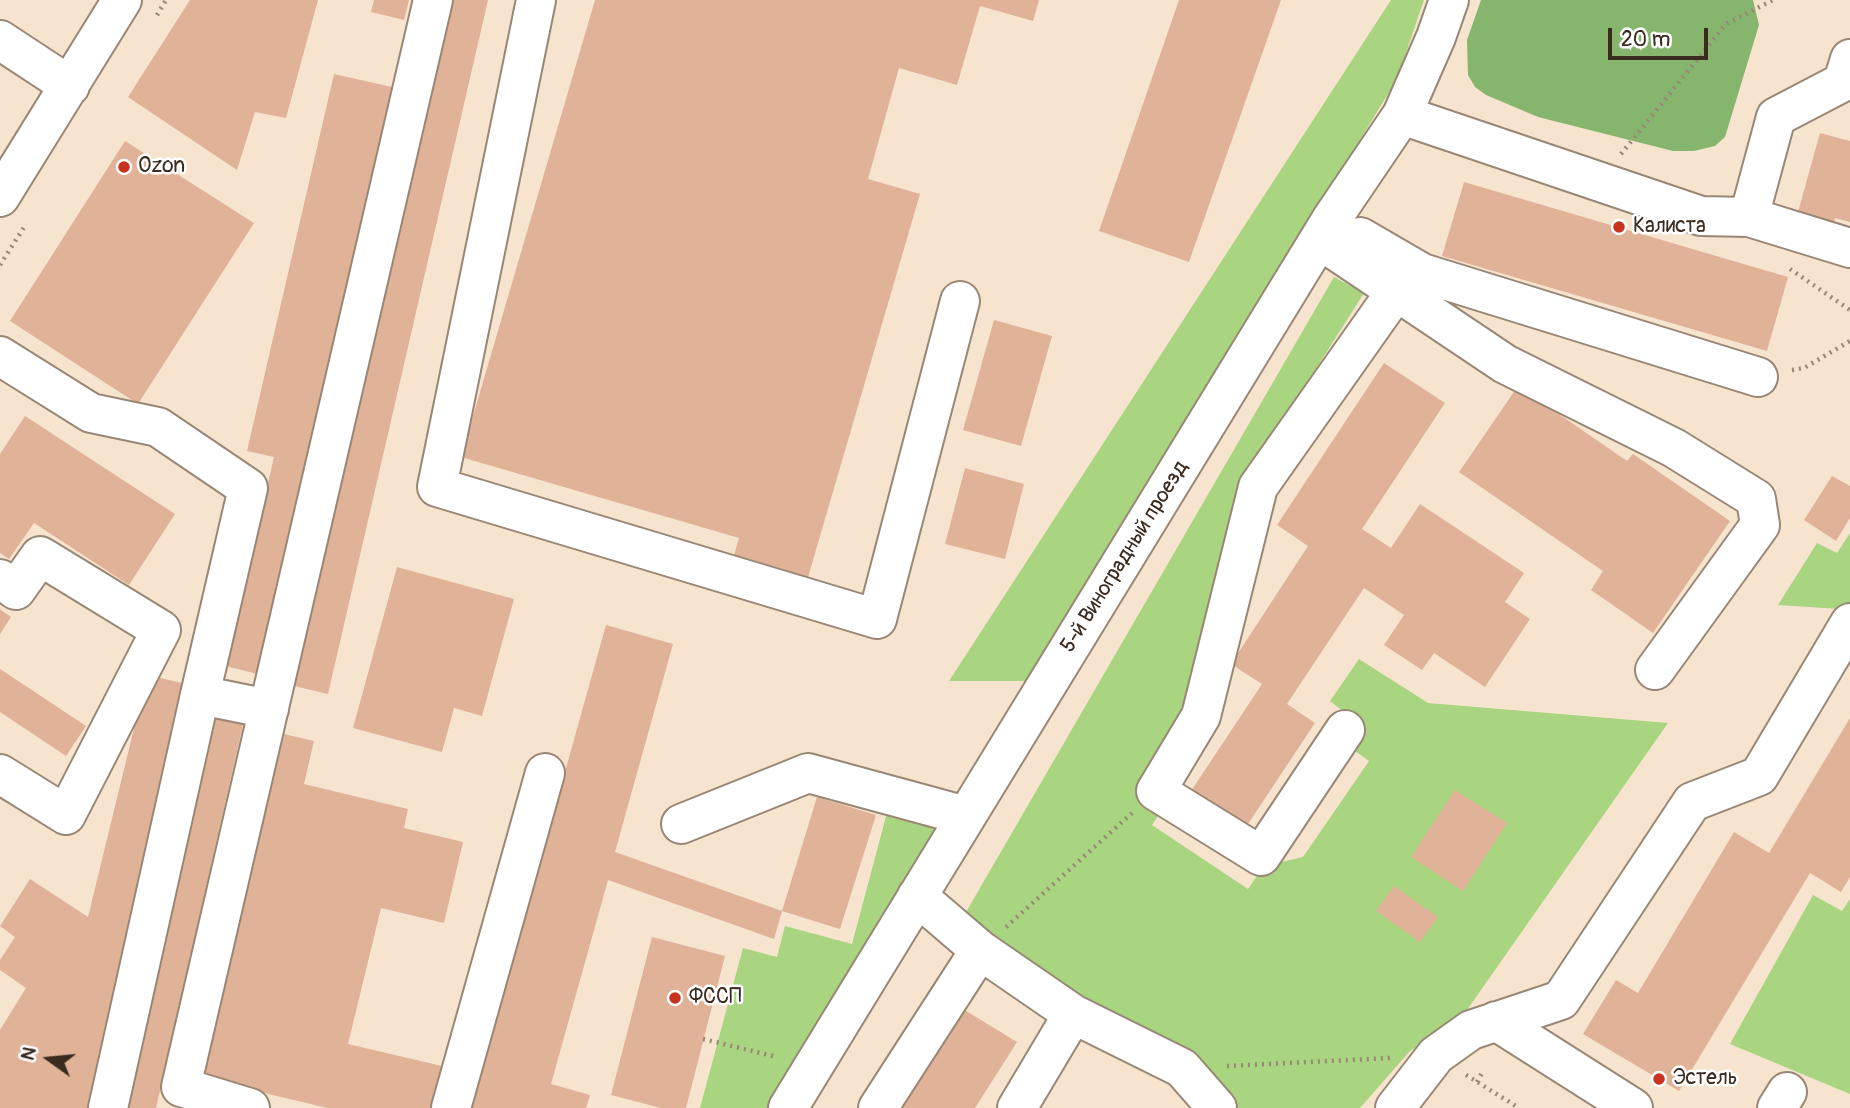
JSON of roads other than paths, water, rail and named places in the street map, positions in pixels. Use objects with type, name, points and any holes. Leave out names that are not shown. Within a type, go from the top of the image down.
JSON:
[{"type":"street","points":[[0,197],[122,0]]},
{"type":"street","points":[[250,1108],[178,1097],[433,0]]},
{"type":"street","points":[[536,0],[438,487],[877,619],[960,301]]},
{"type":"street","name":"5-й Виноградный проезд","points":[[788,1108],[1326,230],[1402,115],[1449,0]]},
{"type":"street","points":[[0,40],[70,86]]},
{"type":"street","points":[[1749,217],[1776,117],[1848,75]]},
{"type":"street","points":[[1402,115],[1701,216],[1749,217],[1850,248]]},
{"type":"street","points":[[1326,230],[1397,290],[1506,363],[1674,448],[1756,499],[1760,525],[1656,670]]},
{"type":"street","points":[[1326,230],[1422,273],[1758,377]]},
{"type":"street","points":[[1345,730],[1261,856],[1156,792],[1200,716],[1258,487],[1397,290]]},
{"type":"street","points":[[0,356],[91,413],[158,427],[248,488],[108,1108]]},
{"type":"street","points":[[0,579],[16,590],[40,556],[160,630],[66,816],[0,774]]},
{"type":"street","points":[[1395,1108],[1436,1055],[1471,1030],[1561,1000],[1692,802],[1759,776],[1850,623]]},
{"type":"street","points":[[200,695],[269,709]]},
{"type":"street","points":[[451,1108],[545,773]]},
{"type":"street","points":[[681,824],[808,773],[966,816]]},
{"type":"street","points":[[917,896],[980,950],[1073,1014],[1182,1068],[1217,1108]]},
{"type":"street","points":[[878,1108],[980,950]]},
{"type":"street","points":[[1017,1108],[1073,1014]]},
{"type":"street","points":[[1496,1021],[1633,1108]]},
{"type":"place","name":"Ozon","points":[[124,167]]},
{"type":"place","name":"Калиста","points":[[1619,227]]},
{"type":"place","name":"ФССП","points":[[675,998]]},
{"type":"place","name":"Эстель","points":[[1659,1079]]}]
